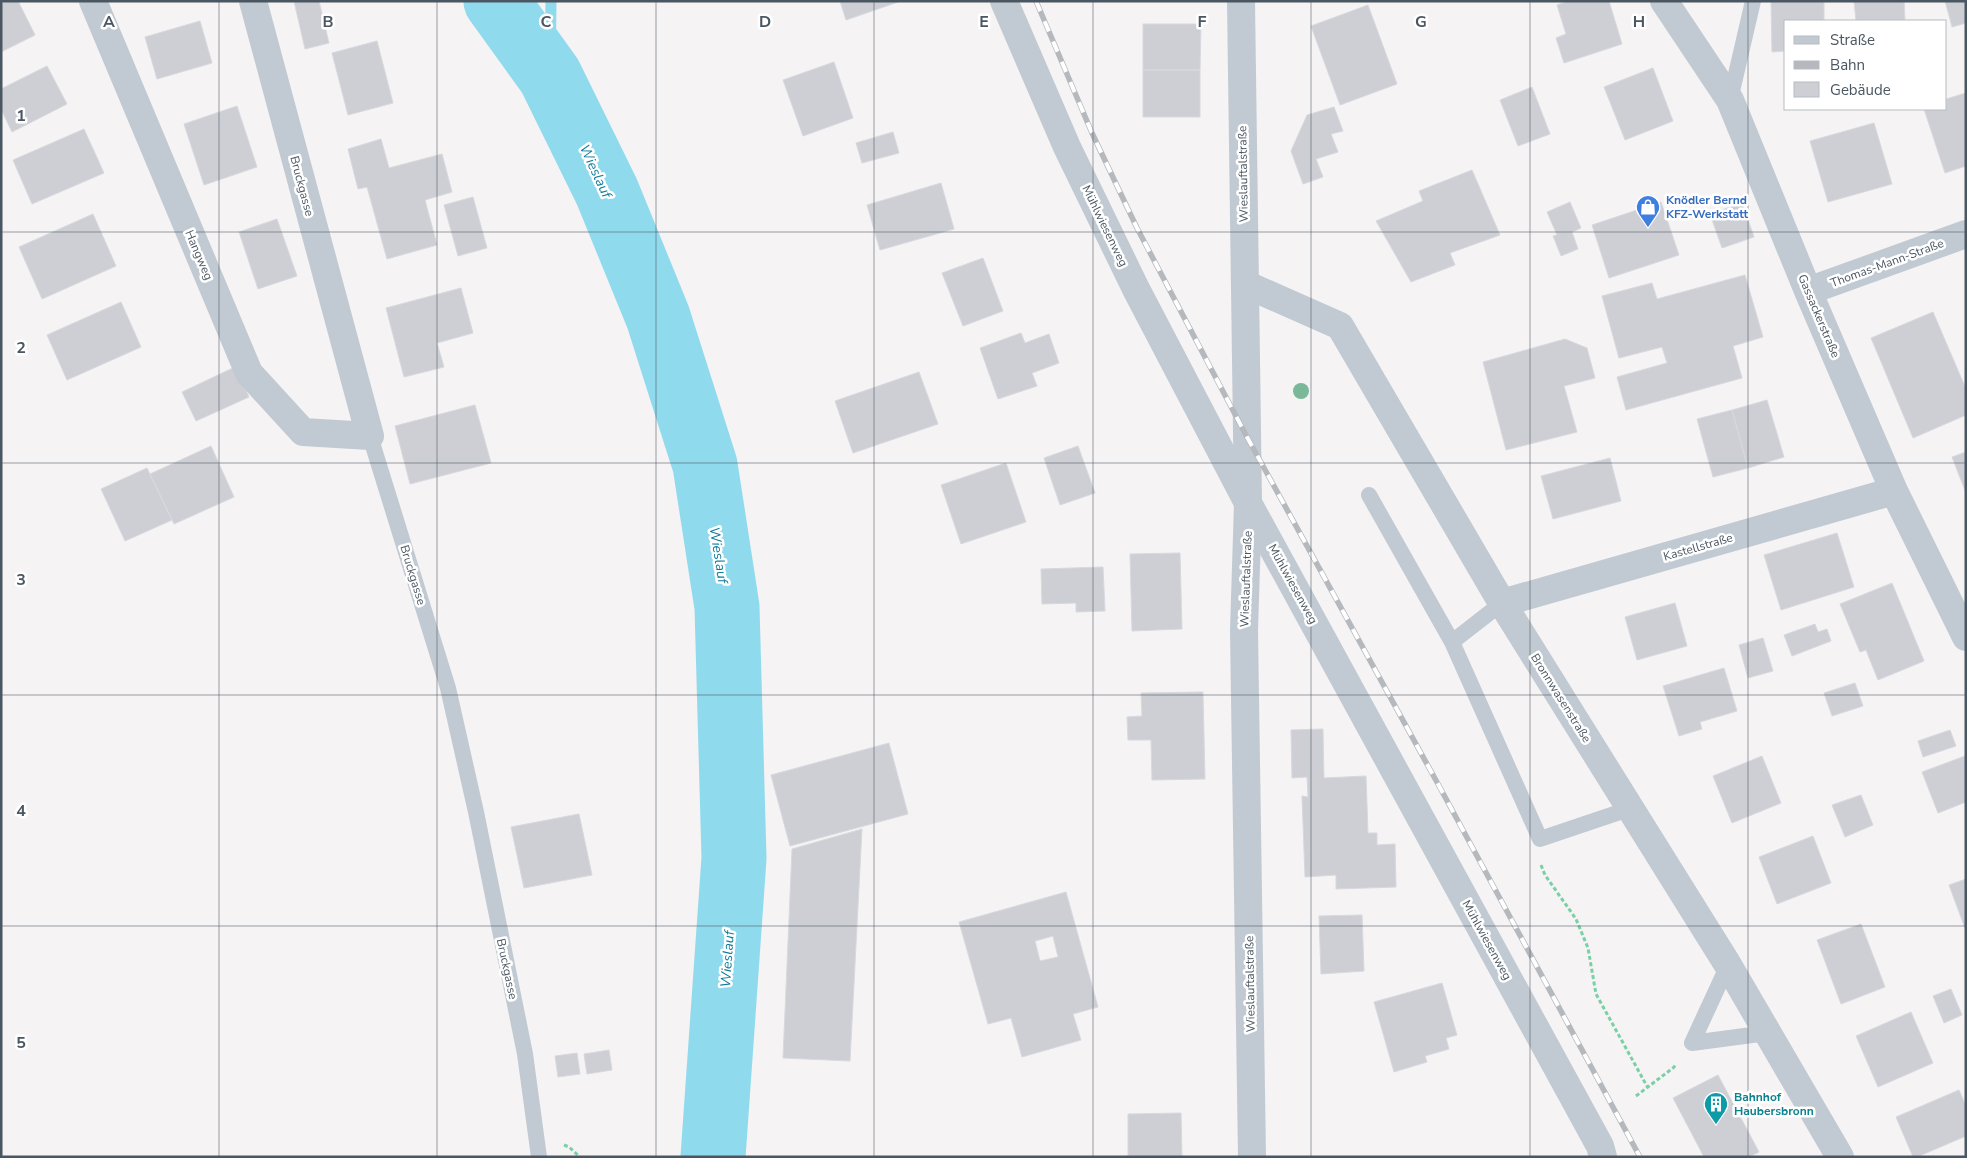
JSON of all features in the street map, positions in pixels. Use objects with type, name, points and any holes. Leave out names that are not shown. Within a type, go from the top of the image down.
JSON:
[{"type":"street","name":"Hangweg","points":[[93,1],[249,373],[303,432],[370,436]]},
{"type":"street","name":"Bruckgasse","points":[[253,1],[370,436]]},
{"type":"street","name":"Mühlwiesenweg","points":[[1004,1],[1066,147],[1141,297],[1248,502],[1600,1146],[1603,1157]]},
{"type":"street","name":"Wieslauftalstraße","points":[[1241,1],[1248,502],[1244,631],[1252,1157]]},
{"type":"street","name":"Gassackerstraße","points":[[1664,1],[1730,100],[1808,291],[1894,491],[1966,637]]},
{"type":"street","name":"Thomas-Mann-Straße","points":[[1808,291],[1966,234]]},
{"type":"street","name":"Bronnwasenstraße","points":[[1245,284],[1340,326],[1502,603],[1728,965],[1840,1157]]},
{"type":"street","name":"Kastellstraße","points":[[1502,603],[1894,491]]},
{"type":"lane","points":[[1730,100],[1753,1]]},
{"type":"lane","name":"Bruckgasse","points":[[370,436],[448,688],[476,812],[525,1054],[539,1157]]},
{"type":"lane","points":[[1369,495],[1452,642],[1540,839],[1629,809]]},
{"type":"lane","points":[[1452,642],[1502,603]]},
{"type":"lane","points":[[1692,1043],[1728,965]]},
{"type":"lane","points":[[1692,1043],[1767,1033]]},
{"type":"path","points":[[1540,839],[1540,859],[1545,875],[1576,919],[1588,948],[1596,994],[1648,1088]]},
{"type":"path","points":[[1636,1096],[1673,1068],[1692,1043]]},
{"type":"building","points":[[6,1],[18,1],[35,35],[1,52],[1,4]]},
{"type":"building","points":[[294,1],[319,1],[329,43],[305,49]]},
{"type":"building","points":[[840,1],[901,1],[846,20]]},
{"type":"building","points":[[1568,1],[1609,1],[1622,44],[1564,63],[1556,38],[1566,34],[1557,5]]},
{"type":"building","points":[[1771,1],[1824,1],[1824,20],[1784,20],[1784,51],[1772,52]]},
{"type":"building","points":[[1854,1],[1904,1],[1905,20],[1856,20]]},
{"type":"building","points":[[1945,1],[1966,1],[1966,23],[1952,27]]},
{"type":"building","points":[[1368,5],[1397,84],[1340,105],[1311,26]]},
{"type":"building","points":[[200,21],[212,63],[157,79],[145,37]]},
{"type":"building","points":[[1143,24],[1201,24],[1200,70],[1143,70]]},
{"type":"building","points":[[377,41],[393,103],[348,115],[332,53]]},
{"type":"building","points":[[834,62],[853,118],[803,136],[783,80]]},
{"type":"building","points":[[47,66],[67,104],[12,132],[1,109],[1,89]]},
{"type":"building","points":[[1653,68],[1673,121],[1625,140],[1604,87]]},
{"type":"building","points":[[1143,70],[1200,70],[1200,117],[1143,117]]},
{"type":"building","points":[[1532,87],[1550,134],[1518,146],[1500,100]]},
{"type":"building","points":[[1966,93],[1966,166],[1945,173],[1924,110],[1947,110],[1947,99]]},
{"type":"building","points":[[237,106],[257,167],[204,185],[184,124]]},
{"type":"building","points":[[1334,107],[1343,131],[1331,134],[1338,152],[1316,159],[1323,177],[1303,184],[1291,151],[1307,115]]},
{"type":"building","points":[[1874,123],[1892,184],[1828,202],[1810,141]]},
{"type":"building","points":[[84,129],[104,173],[32,204],[13,160]]},
{"type":"building","points":[[893,132],[899,153],[862,163],[856,143]]},
{"type":"building","points":[[381,139],[389,168],[442,154],[452,192],[425,200],[437,245],[387,259],[367,187],[358,189],[348,149]]},
{"type":"building","points":[[1472,170],[1500,235],[1450,253],[1455,265],[1411,282],[1376,221],[1423,201],[1419,191]]},
{"type":"building","points":[[941,183],[954,229],[880,250],[867,205]]},
{"type":"building","points":[[473,197],[487,248],[458,256],[444,205]]},
{"type":"building","points":[[1570,202],[1581,228],[1572,232],[1578,249],[1561,256],[1553,236],[1557,235],[1547,212]]},
{"type":"building","points":[[1661,202],[1679,255],[1609,278],[1592,225]]},
{"type":"building","points":[[1742,203],[1754,237],[1722,248],[1710,214]]},
{"type":"building","points":[[93,214],[116,266],[42,299],[19,247]]},
{"type":"building","points":[[277,219],[297,276],[258,289],[239,232]]},
{"type":"building","points":[[983,258],[1003,311],[963,326],[942,273]]},
{"type":"building","points":[[1745,275],[1763,337],[1733,346],[1742,378],[1626,410],[1617,377],[1667,363],[1662,347],[1619,358],[1602,296],[1652,283],[1657,299]]},
{"type":"building","points":[[461,288],[473,333],[437,343],[444,367],[404,377],[386,308]]},
{"type":"building","points":[[121,302],[141,347],[67,380],[47,335]]},
{"type":"building","points":[[1933,312],[1966,389],[1966,415],[1913,438],[1871,338]]},
{"type":"building","points":[[1021,333],[1025,343],[1049,334],[1059,363],[1032,373],[1037,386],[998,399],[980,348]]},
{"type":"building","points":[[1565,339],[1587,348],[1595,378],[1564,386],[1577,432],[1506,450],[1483,362]]},
{"type":"building","points":[[235,367],[249,397],[196,421],[182,392]]},
{"type":"building","points":[[919,372],[938,424],[853,453],[835,401]]},
{"type":"building","points":[[1767,400],[1784,457],[1748,468],[1732,410]]},
{"type":"building","points":[[475,405],[491,463],[410,484],[395,426]]},
{"type":"building","points":[[1732,410],[1748,468],[1713,477],[1697,419]]},
{"type":"building","points":[[211,446],[234,497],[174,524],[150,474]]},
{"type":"building","points":[[1078,446],[1095,493],[1060,505],[1044,458]]},
{"type":"building","points":[[1966,452],[1966,493],[1952,457]]},
{"type":"building","points":[[1610,458],[1621,501],[1553,519],[1541,476]]},
{"type":"building","points":[[1006,463],[1026,522],[961,544],[941,485]]},
{"type":"building","points":[[147,468],[172,520],[125,541],[101,489]]},
{"type":"building","points":[[1837,533],[1854,587],[1781,610],[1764,555]]},
{"type":"building","points":[[1180,553],[1182,629],[1132,631],[1130,554]]},
{"type":"building","points":[[1103,567],[1105,611],[1076,612],[1076,603],[1042,604],[1041,569]]},
{"type":"building","points":[[1892,583],[1924,661],[1878,680],[1866,650],[1860,652],[1840,604]]},
{"type":"building","points":[[1675,603],[1687,646],[1637,660],[1625,617]]},
{"type":"building","points":[[1815,624],[1818,632],[1827,629],[1831,641],[1792,656],[1784,635]]},
{"type":"building","points":[[1763,638],[1773,671],[1748,678],[1739,645]]},
{"type":"building","points":[[1724,668],[1737,711],[1700,722],[1702,729],[1679,736],[1663,686]]},
{"type":"building","points":[[1855,683],[1863,706],[1832,716],[1824,693]]},
{"type":"building","points":[[1203,692],[1205,779],[1152,780],[1151,740],[1128,740],[1127,717],[1142,716],[1141,693]]},
{"type":"building","points":[[1323,729],[1324,778],[1366,776],[1368,833],[1377,833],[1377,845],[1395,844],[1396,887],[1336,889],[1336,875],[1305,877],[1302,796],[1308,797],[1307,777],[1292,778],[1291,730]]},
{"type":"building","points":[[1950,730],[1956,746],[1923,757],[1918,741]]},
{"type":"building","points":[[889,743],[908,814],[790,846],[771,775]]},
{"type":"building","points":[[1762,756],[1781,803],[1732,823],[1713,776]]},
{"type":"building","points":[[1965,756],[1966,802],[1938,813],[1922,772]]},
{"type":"building","points":[[1861,795],[1873,825],[1845,837],[1832,805]]},
{"type":"building","points":[[579,814],[592,875],[524,888],[511,827]]},
{"type":"building","points":[[862,829],[850,1061],[783,1058],[792,849]]},
{"type":"building","points":[[1813,836],[1831,883],[1777,904],[1759,857]]},
{"type":"building","points":[[1966,879],[1966,931],[1949,885]]},
{"type":"building","points":[[1066,892],[1098,1007],[1073,1014],[1081,1040],[1022,1057],[1011,1018],[988,1024],[959,922]],"holes":[[[1053,936],[1058,957],[1040,961],[1035,941]]]},
{"type":"building","points":[[1362,915],[1364,971],[1321,974],[1319,916]]},
{"type":"building","points":[[1861,924],[1885,987],[1841,1004],[1817,940]]},
{"type":"building","points":[[1442,983],[1457,1035],[1446,1038],[1449,1049],[1425,1056],[1427,1062],[1394,1072],[1374,1002]]},
{"type":"building","points":[[1951,989],[1962,1015],[1944,1023],[1933,996]]},
{"type":"building","points":[[1911,1012],[1933,1063],[1878,1087],[1856,1036]]},
{"type":"building","points":[[609,1050],[612,1070],[587,1074],[584,1054]]},
{"type":"building","points":[[577,1053],[580,1074],[558,1077],[555,1056]]},
{"type":"building","name":"Bahnhof Haubersbronn","points":[[1718,1075],[1759,1152],[1749,1157],[1704,1157],[1673,1098]]},
{"type":"building","points":[[1959,1090],[1966,1106],[1966,1136],[1913,1157],[1896,1117]]},
{"type":"building","points":[[1181,1113],[1182,1157],[1128,1157],[1128,1114]]},
{"type":"waterway","name":"Wieslauf","points":[[496,1],[550,76],[607,192],[658,317],[705,465],[727,607],[734,858],[713,1157]]},
{"type":"waterway","points":[[550,76],[551,1]]},
{"type":"railway","points":[[1036,1],[1092,133],[1137,228],[1247,437],[1640,1157]]},
{"type":"place","name":"Knödler Bernd KFZ-Werkstatt","points":[[1648,228]]},
{"type":"place","name":"Bahnhof Haubersbronn","points":[[1716,1125]]}]
